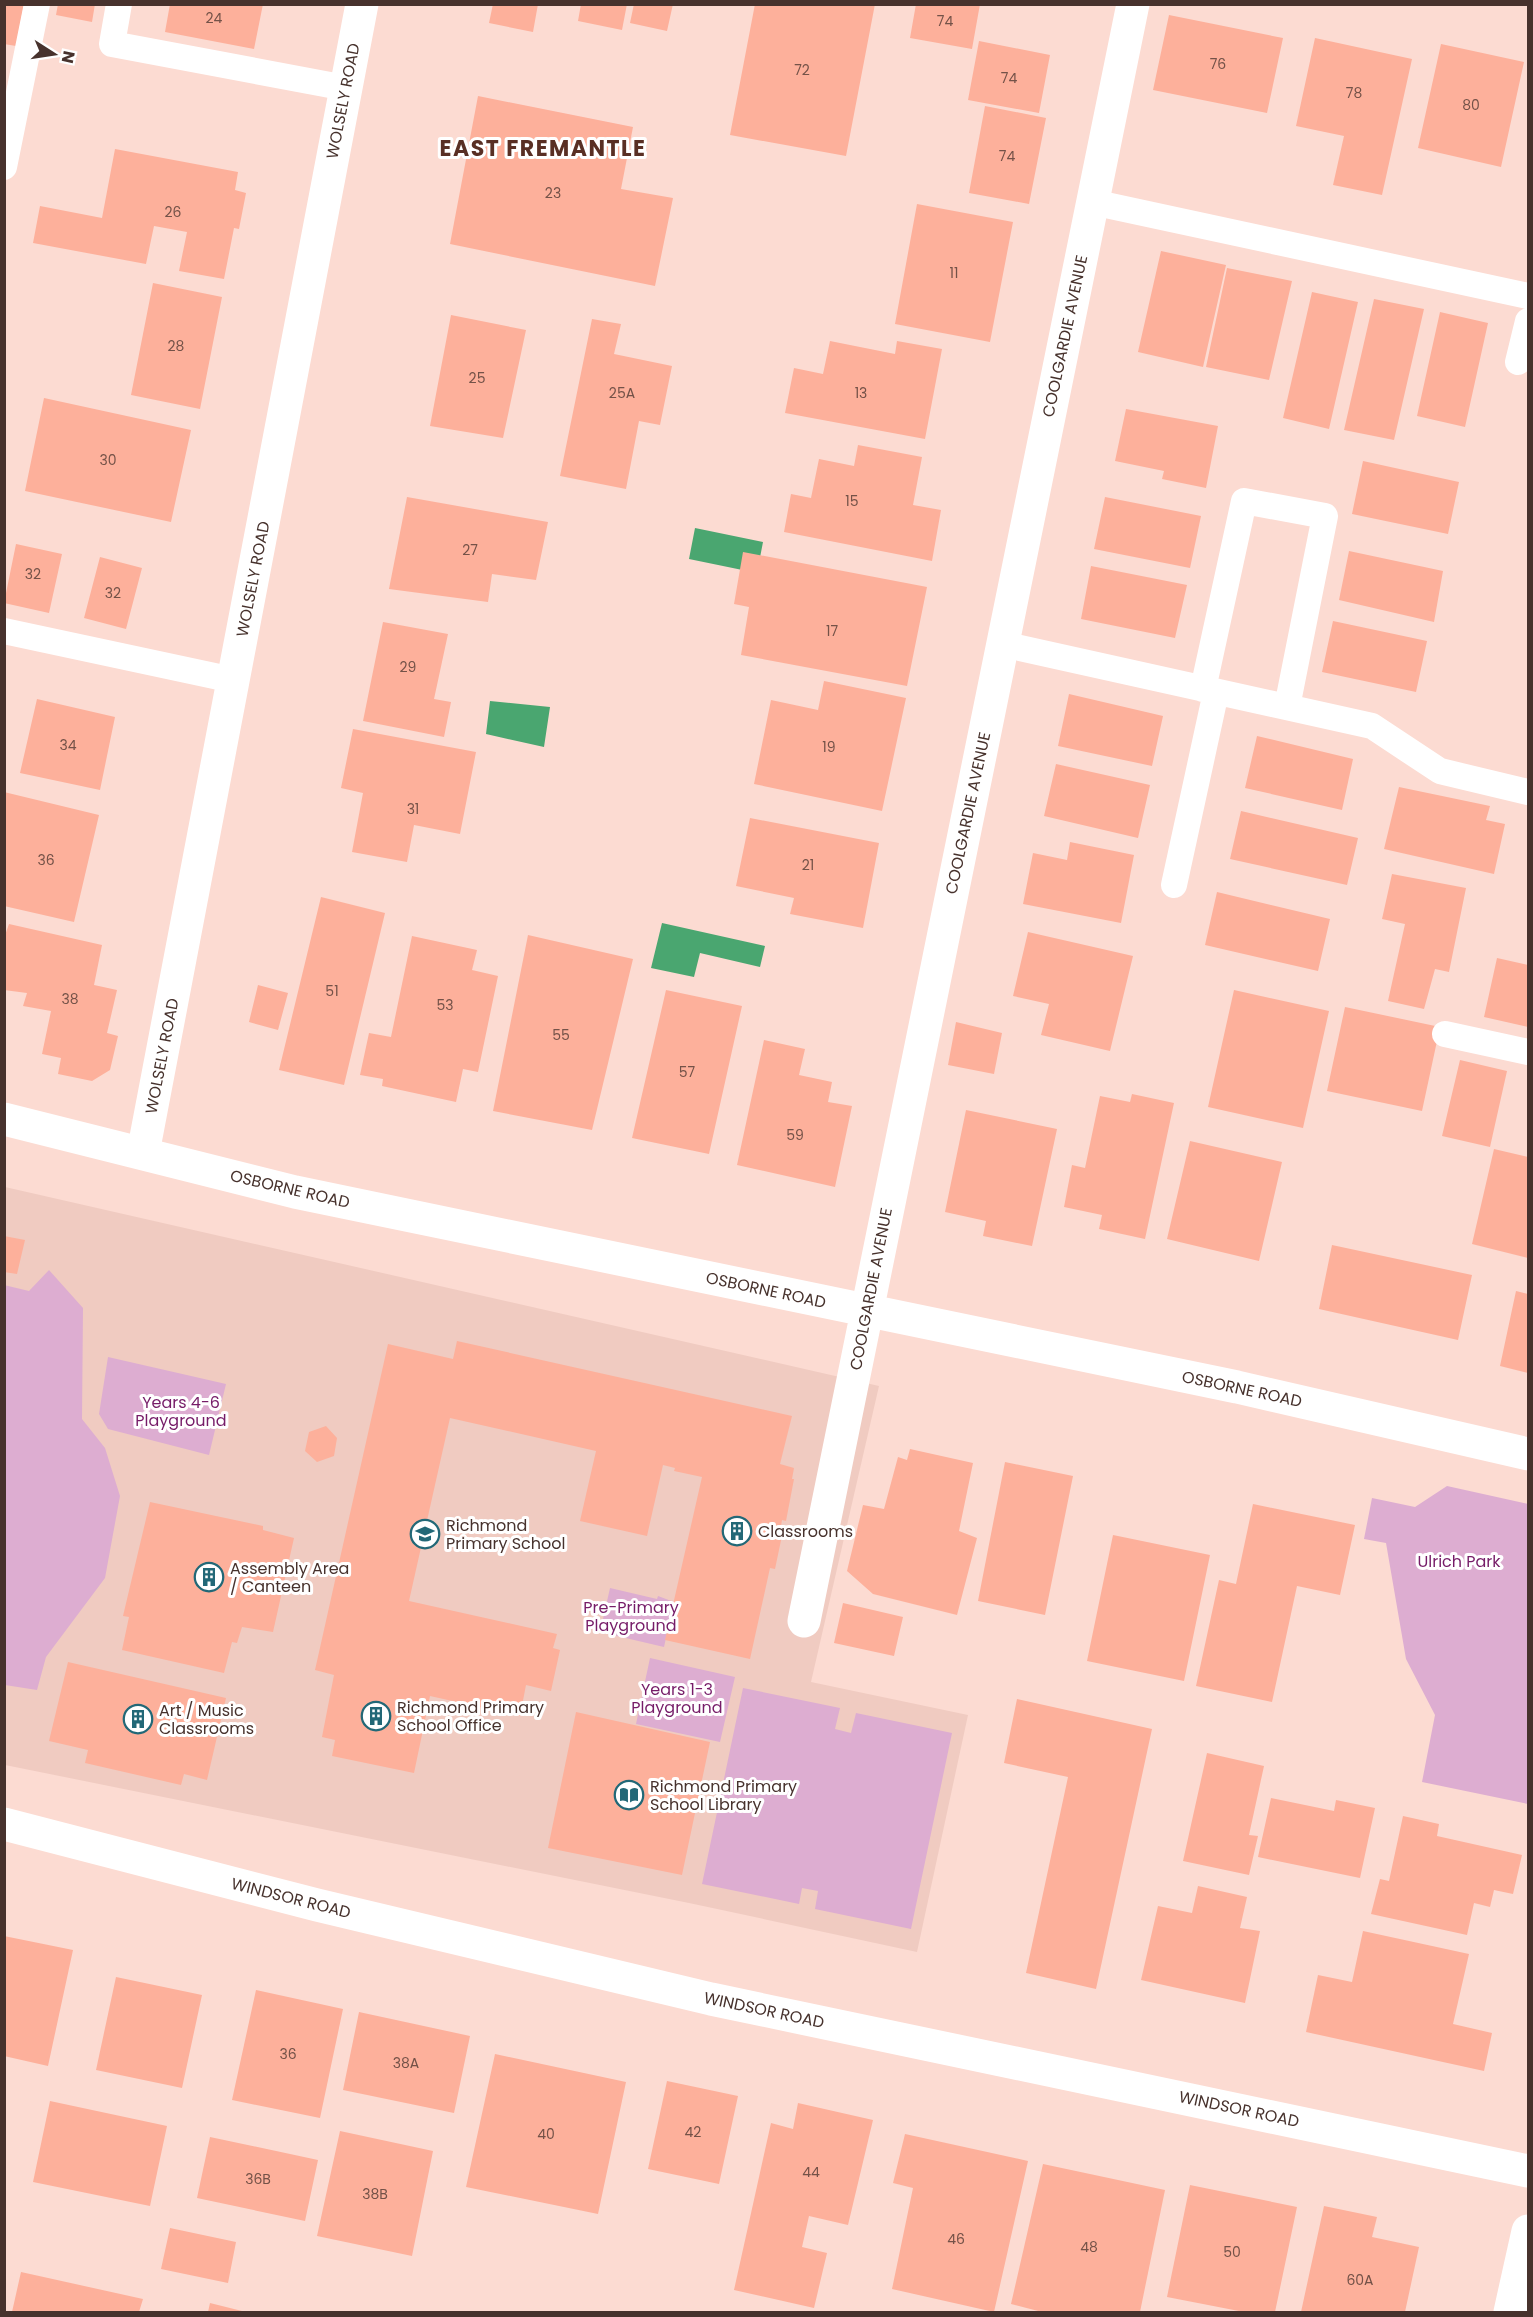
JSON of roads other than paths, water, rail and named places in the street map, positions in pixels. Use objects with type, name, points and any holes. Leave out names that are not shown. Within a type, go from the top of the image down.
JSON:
[{"type":"street","name":"WOLSELY ROAD","points":[[143,1153],[362,4]]},
{"type":"street","name":"COOLGARDIE AVENUE","points":[[804,1621],[1133,4]]},
{"type":"street","name":"OSBORNE ROAD","points":[[4,1119],[306,1195],[1238,1387],[1528,1454]]},
{"type":"street","name":"WINDSOR ROAD","points":[[4,1824],[317,1905],[711,1999],[1528,2170]]},
{"type":"street","points":[[1510,2313],[1528,2231]]},
{"type":"lane","points":[[4,167],[37,4]]},
{"type":"lane","points":[[119,4],[112,44],[346,88]]},
{"type":"lane","points":[[1092,202],[1528,296]]},
{"type":"lane","points":[[1518,362],[1528,321]]},
{"type":"lane","points":[[1174,885],[1244,501],[1325,516],[1287,707]]},
{"type":"lane","points":[[4,631],[233,680]]},
{"type":"lane","points":[[1002,644],[1372,726],[1440,771],[1528,792]]},
{"type":"lane","points":[[1445,1034],[1528,1052]]},
{"type":"place","name":"Classrooms","points":[[737,1531]]},
{"type":"place","name":"Richmond Primary School","points":[[425,1534]]},
{"type":"place","name":"Assembly Area / Canteen","points":[[209,1577]]},
{"type":"place","name":"Richmond Primary School Office","points":[[376,1716]]},
{"type":"place","name":"Art / Music Classrooms","points":[[138,1719]]},
{"type":"place","name":"Richmond Primary School Library","points":[[629,1795]]},
{"type":"district","name":"EAST FREMANTLE","points":[[543,148]]},
{"type":"park label","name":"Years 4-6 Playground","points":[[181,1411]]},
{"type":"park label","name":"Ulrich Park","points":[[1459,1561]]},
{"type":"park label","name":"Pre-Primary Playground","points":[[631,1616]]},
{"type":"park label","name":"Years 1-3 Playground","points":[[677,1698]]}]
